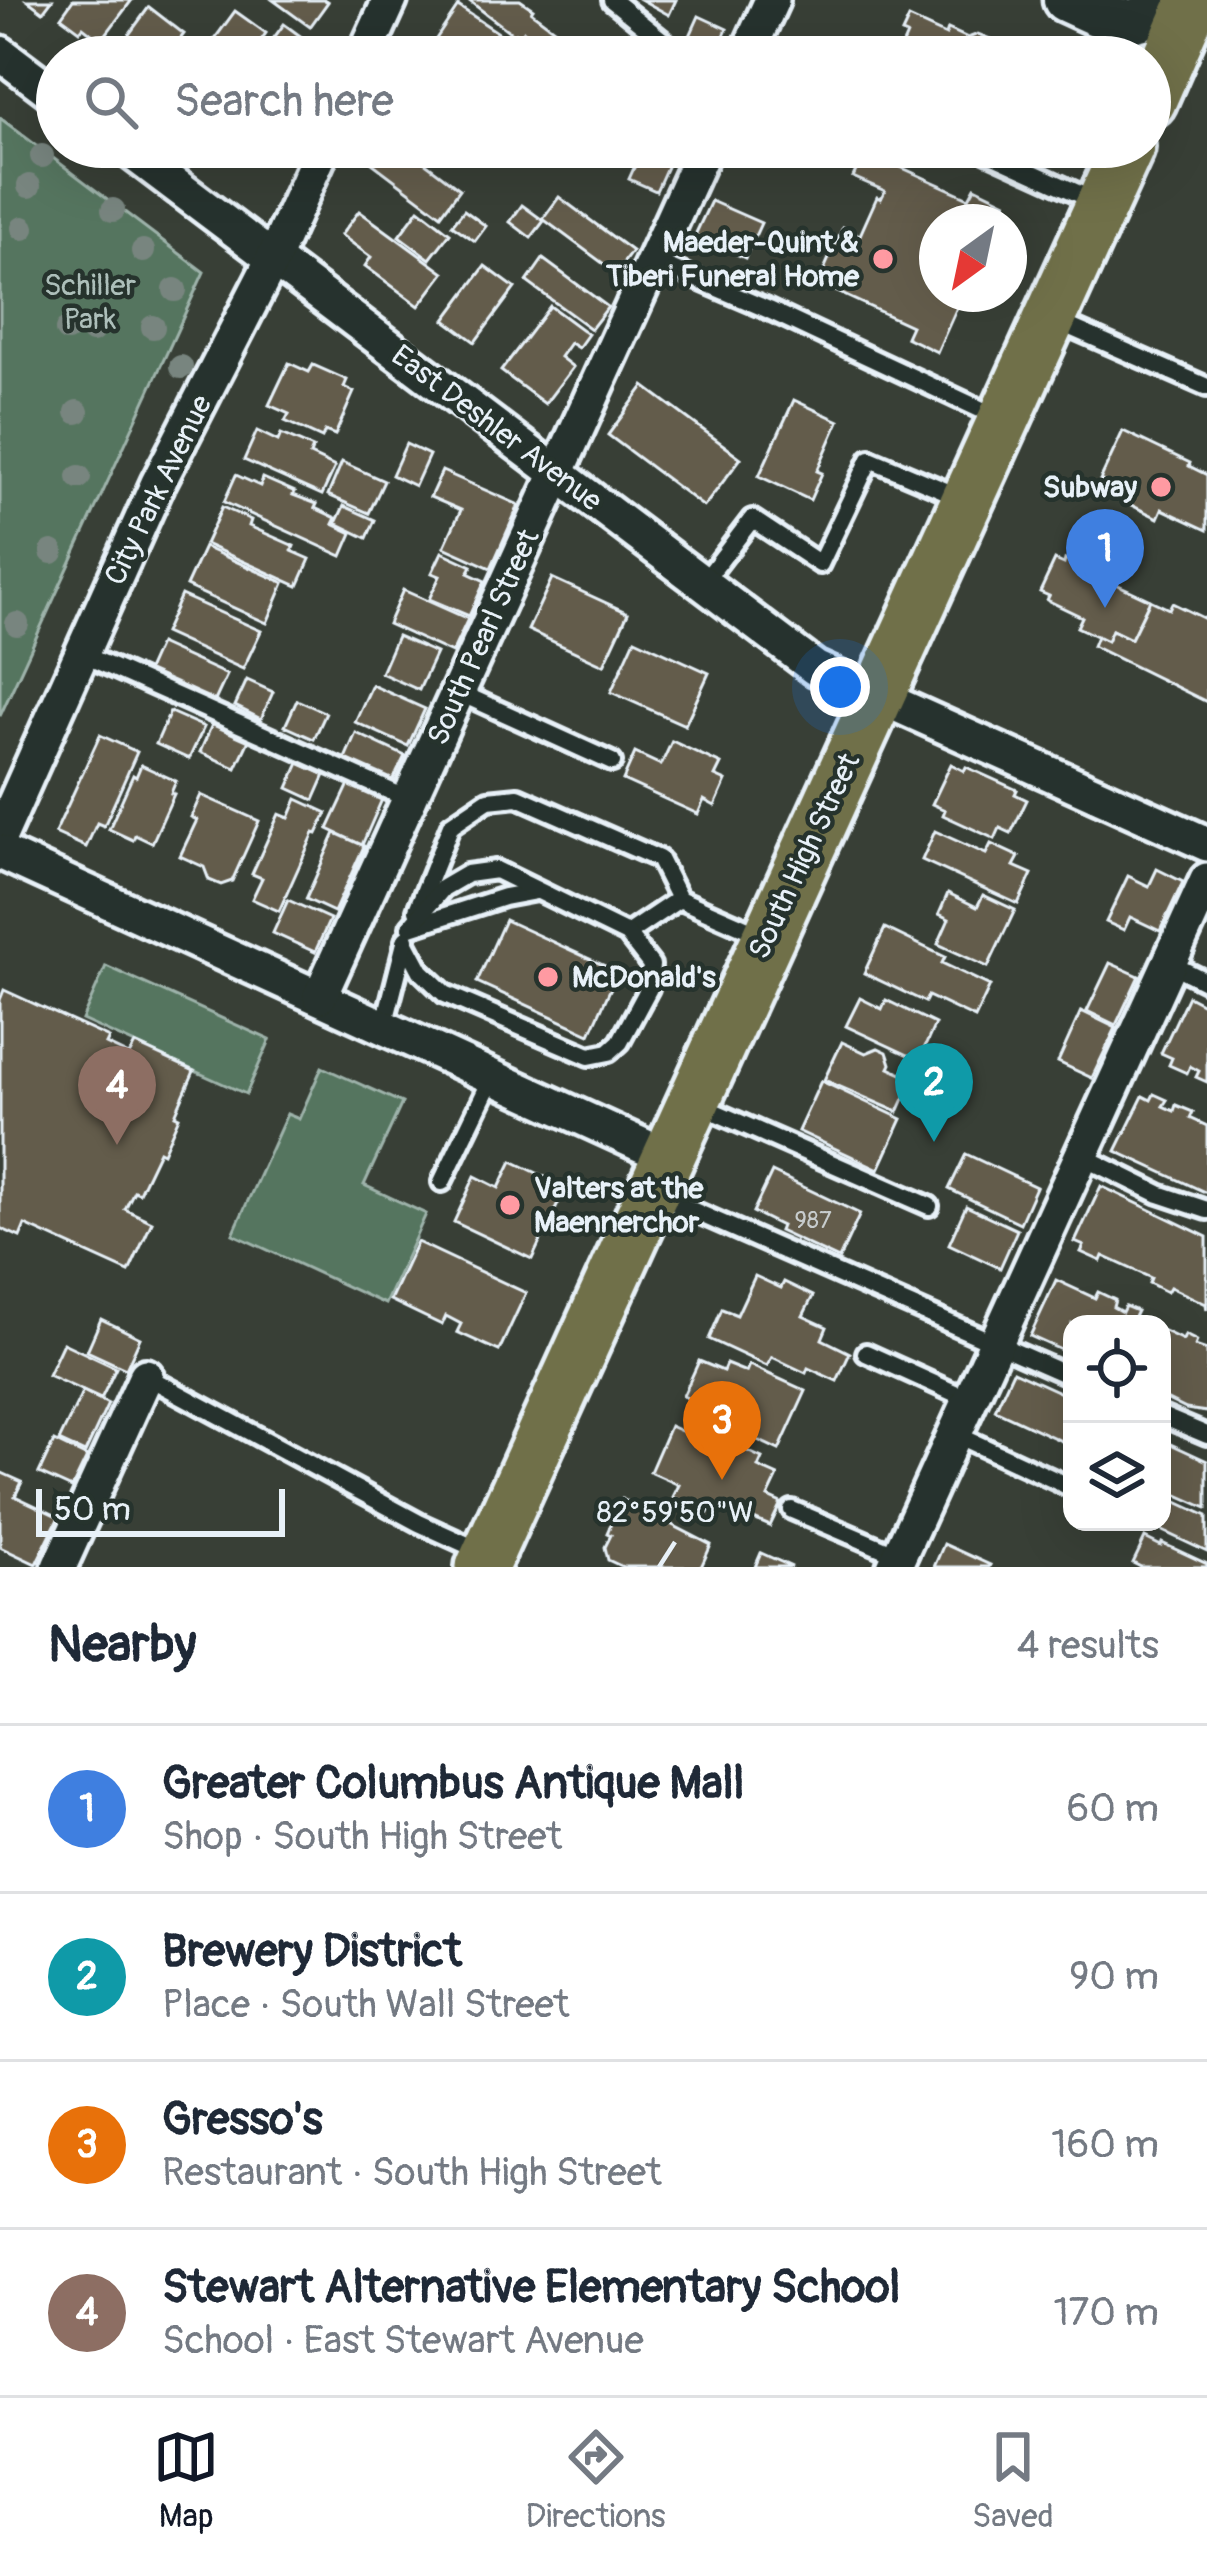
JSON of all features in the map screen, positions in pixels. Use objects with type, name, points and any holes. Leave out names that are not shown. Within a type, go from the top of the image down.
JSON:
[{"type":"main road","points":[[1171,53],[1194,0]]},
{"type":"main road","name":"South High Street","points":[[495,1563],[660,1175],[1118,168]]},
{"type":"street","points":[[374,36],[390,0]]},
{"type":"street","points":[[759,36],[772,0]]},
{"type":"street","points":[[1064,0],[1128,23],[1142,20],[1173,0]]},
{"type":"street","points":[[0,53],[36,80]]},
{"type":"street","name":"East Deshler Avenue","points":[[152,168],[815,668],[1204,836]]},
{"type":"street","name":"City Park Avenue","points":[[0,836],[158,484],[273,259],[314,168]]},
{"type":"street","name":"South Pearl Street","points":[[320,996],[696,168]]},
{"type":"street","points":[[0,852],[493,1076],[660,1175]]},
{"type":"street","points":[[897,1561],[1207,880]]},
{"type":"street","points":[[58,1567],[146,1376]]},
{"type":"lane","points":[[612,0],[657,36]]},
{"type":"lane","points":[[1022,168],[1102,204]]},
{"type":"lane","points":[[654,261],[1004,420]]},
{"type":"lane","points":[[1050,318],[1207,388]]},
{"type":"lane","points":[[703,583],[752,519],[820,564],[870,459],[967,500]]},
{"type":"lane","points":[[82,654],[410,800]]},
{"type":"lane","points":[[458,692],[612,763]]},
{"type":"lane","points":[[385,1026],[407,934],[451,824],[488,800],[518,797],[659,859],[679,899],[766,938]]},
{"type":"lane","points":[[496,870],[627,934],[651,965],[649,988],[620,1042],[609,1052],[589,1056],[445,994],[421,971],[407,934],[443,888],[467,874],[496,870]]},
{"type":"lane","points":[[407,934],[504,897],[536,891]]},
{"type":"lane","points":[[627,934],[679,899]]},
{"type":"lane","points":[[1169,964],[1207,982]]},
{"type":"lane","points":[[442,1182],[493,1076]]},
{"type":"lane","points":[[693,1102],[929,1206]]},
{"type":"lane","points":[[1082,1156],[1159,1194],[1207,1210]]},
{"type":"lane","points":[[660,1175],[1063,1373]]},
{"type":"lane","points":[[866,1353],[970,1400]]},
{"type":"lane","points":[[146,1376],[495,1563]]},
{"type":"lane","points":[[1171,1420],[1207,1435]]},
{"type":"lane","points":[[955,1434],[1063,1484]]},
{"type":"lane","points":[[792,1510],[897,1561]]},
{"type":"green space","name":"Schiller Park","points":[[0,118],[36,145],[36,168],[66,168],[204,272],[0,716]]},
{"type":"green space","points":[[106,966],[270,1040],[246,1094],[82,1020]]},
{"type":"green space","points":[[322,1067],[402,1103],[364,1185],[426,1214],[385,1304],[233,1234],[287,1114],[299,1119]]},
{"type":"building","points":[[27,0],[52,0],[43,12]]},
{"type":"building","points":[[73,0],[132,0],[105,36],[95,36],[83,27],[80,31],[61,17]]},
{"type":"building","points":[[273,0],[325,0],[328,2],[310,27]]},
{"type":"building","points":[[468,0],[520,0],[554,29],[549,36],[524,31],[514,35]]},
{"type":"building","points":[[642,0],[676,0],[669,15]]},
{"type":"building","points":[[458,6],[503,36],[438,36]]},
{"type":"building","points":[[149,7],[184,34],[182,36],[128,36]]},
{"type":"building","points":[[235,11],[266,33],[264,36],[217,36]]},
{"type":"building","points":[[699,16],[727,29],[724,36],[690,36]]},
{"type":"building","points":[[909,18],[946,35],[948,29],[964,36],[907,36],[902,33]]},
{"type":"building","points":[[284,24],[300,36],[275,36]]},
{"type":"building","points":[[379,168],[432,168],[460,189],[441,215]]},
{"type":"building","points":[[634,168],[666,168],[656,191],[629,179]]},
{"type":"building","name":"Maeder-Quint & Tiberi Funeral Home","points":[[857,168],[903,168],[969,198],[975,187],[1006,202],[919,204],[919,312],[955,312],[937,352],[906,337],[911,326],[818,283],[843,227],[860,235],[877,197],[881,199],[885,191],[853,177]]},
{"type":"building","points":[[559,197],[632,251],[616,273],[543,219]]},
{"type":"building","points":[[711,201],[761,223],[745,258],[695,235]]},
{"type":"building","points":[[522,205],[544,221],[531,238],[510,222]]},
{"type":"building","points":[[419,209],[450,233],[430,259],[399,236]]},
{"type":"building","points":[[464,210],[486,226],[475,241],[452,225]]},
{"type":"building","points":[[359,211],[444,273],[419,306],[365,266],[371,257],[341,235]]},
{"type":"building","points":[[543,259],[608,307],[591,329],[527,282]]},
{"type":"building","points":[[485,266],[515,288],[475,342],[445,320]]},
{"type":"building","points":[[550,306],[588,334],[578,348],[570,343],[560,357],[573,367],[545,404],[501,371]]},
{"type":"building","points":[[289,363],[309,372],[313,365],[347,380],[344,387],[354,392],[335,435],[325,431],[322,438],[285,421],[289,414],[269,405]]},
{"type":"building","points":[[644,386],[741,458],[704,507],[608,435]]},
{"type":"building","points":[[794,400],[839,421],[810,500],[759,476]]},
{"type":"building","points":[[257,431],[278,441],[281,434],[313,448],[310,455],[335,467],[322,495],[244,460]]},
{"type":"building","name":"Subway","points":[[1123,431],[1207,475],[1207,530],[1162,509],[1158,518],[1127,503],[1131,495],[1100,480]]},
{"type":"building","points":[[406,444],[429,455],[415,486],[392,475]]},
{"type":"building","points":[[342,462],[384,481],[369,513],[328,495]]},
{"type":"building","points":[[442,471],[519,505],[491,568],[444,547],[461,510],[430,497]]},
{"type":"building","points":[[236,475],[260,486],[263,478],[336,518],[333,524],[352,533],[342,556],[224,502]]},
{"type":"building","points":[[344,506],[375,520],[367,538],[336,523]]},
{"type":"building","points":[[222,507],[310,559],[298,586],[205,544]]},
{"type":"building","points":[[204,547],[284,583],[267,623],[186,586]]},
{"type":"building","points":[[442,552],[472,566],[468,573],[485,581],[469,616],[429,599],[440,576],[432,573]]},
{"type":"building","points":[[1055,560],[1064,564],[1065,560],[1150,600],[1131,639],[1112,630],[1107,641],[1077,627],[1082,617],[1047,600],[1049,596],[1040,592]]},
{"type":"building","points":[[552,578],[628,613],[604,665],[528,630]]},
{"type":"building","points":[[403,590],[468,619],[452,653],[388,624]]},
{"type":"building","points":[[181,595],[261,631],[243,669],[164,633]]},
{"type":"building","points":[[1150,600],[1169,609],[1172,603],[1207,620],[1207,702],[1093,646],[1097,636],[1107,641],[1112,630],[1131,639]]},
{"type":"building","points":[[397,636],[436,653],[419,690],[381,673]]},
{"type":"building","points":[[635,639],[709,673],[685,725],[611,692]]},
{"type":"building","points":[[159,644],[227,675],[214,703],[146,673]]},
{"type":"building","points":[[247,680],[273,692],[261,719],[235,706]]},
{"type":"building","points":[[372,685],[425,709],[408,746],[355,722]]},
{"type":"building","points":[[297,700],[326,713],[314,739],[285,726]]},
{"type":"building","points":[[170,712],[204,727],[189,759],[156,744]]},
{"type":"building","points":[[214,720],[251,736],[236,768],[200,752]]},
{"type":"building","points":[[356,733],[405,756],[391,785],[343,763]]},
{"type":"building","points":[[100,735],[137,752],[104,826],[97,823],[86,847],[55,833]]},
{"type":"building","points":[[672,741],[721,764],[715,776],[726,781],[715,806],[704,800],[698,814],[623,780],[635,753],[661,765]]},
{"type":"building","points":[[299,763],[325,775],[314,800],[288,788]]},
{"type":"building","points":[[951,764],[1017,790],[1015,794],[1027,800],[1011,833],[1000,828],[995,839],[943,815],[945,810],[932,804]]},
{"type":"building","points":[[141,765],[176,781],[152,843],[109,829]]},
{"type":"building","points":[[350,782],[383,797],[362,845],[328,829]]},
{"type":"building","points":[[201,795],[259,821],[232,881],[221,885],[209,880],[204,867],[180,856],[197,820],[191,817]]},
{"type":"building","points":[[297,799],[327,813],[279,911],[252,899],[262,878],[252,874],[279,814],[289,818]]},
{"type":"building","points":[[935,831],[986,854],[991,844],[1019,857],[1014,866],[1032,874],[1018,904],[922,860]]},
{"type":"building","points":[[335,833],[364,846],[334,912],[306,899]]},
{"type":"building","points":[[1157,869],[1183,882],[1160,931],[1130,917],[1124,930],[1106,922],[1128,876],[1149,886]]},
{"type":"building","points":[[948,893],[977,907],[983,895],[1015,910],[988,967],[938,944],[949,919],[939,914]]},
{"type":"building","points":[[288,900],[330,919],[315,952],[273,933]]},
{"type":"building","name":"McDonald's","points":[[505,920],[618,972],[590,1034],[477,982]]},
{"type":"building","points":[[885,928],[945,957],[942,963],[990,986],[975,1018],[928,996],[925,1002],[864,973]]},
{"type":"building","points":[[1110,963],[1139,976],[1116,1025],[1087,1011]]},
{"type":"building","points":[[4,990],[109,1038],[106,1044],[129,1055],[135,1044],[194,1071],[163,1153],[159,1151],[139,1193],[134,1191],[125,1209],[152,1222],[129,1272],[25,1225],[20,1237],[0,1228],[0,1000]]},
{"type":"building","points":[[1188,996],[1207,1006],[1207,1082],[1196,1077],[1199,1071],[1190,1066],[1187,1073],[1169,1065],[1172,1058],[1161,1053]]},
{"type":"building","points":[[860,998],[882,1009],[886,1000],[935,1024],[919,1060],[846,1026]]},
{"type":"building","points":[[1081,1011],[1116,1028],[1092,1078],[1058,1062]]},
{"type":"building","points":[[842,1042],[866,1053],[878,1048],[887,1052],[889,1068],[913,1079],[898,1112],[824,1080]]},
{"type":"building","points":[[821,1081],[902,1119],[879,1169],[798,1131]]},
{"type":"building","points":[[1154,1094],[1167,1100],[1163,1106],[1193,1112],[1190,1118],[1207,1126],[1207,1193],[1116,1151],[1143,1096],[1151,1100]]},
{"type":"building","points":[[966,1154],[1036,1187],[1020,1223],[949,1189]]},
{"type":"building","name":"Valters at the Maennerchor","points":[[512,1161],[566,1187],[532,1259],[454,1222],[475,1176],[499,1188]]},
{"type":"building","points":[[772,1172],[860,1214],[839,1259],[779,1231],[781,1226],[753,1212]]},
{"type":"building","points":[[1101,1186],[1207,1237],[1207,1310],[1206,1304],[1170,1287],[1167,1292],[1149,1283],[1151,1278],[1103,1256],[1101,1261],[1081,1252],[1084,1246],[1075,1242]]},
{"type":"building","points":[[966,1206],[1017,1230],[1000,1268],[949,1244]]},
{"type":"building","points":[[417,1242],[526,1293],[499,1351],[457,1332],[461,1324],[446,1316],[442,1325],[390,1300]]},
{"type":"building","points":[[755,1276],[781,1288],[784,1282],[813,1296],[803,1316],[827,1327],[822,1339],[850,1353],[837,1381],[772,1357],[767,1366],[709,1339],[722,1309],[737,1315]]},
{"type":"building","points":[[1056,1280],[1095,1298],[1098,1292],[1115,1300],[1113,1307],[1122,1312],[1125,1306],[1137,1311],[1135,1315],[1063,1315],[1063,1351],[1030,1336]]},
{"type":"building","points":[[101,1319],[140,1338],[126,1369],[87,1351]]},
{"type":"building","points":[[1171,1334],[1183,1340],[1185,1335],[1207,1350],[1207,1412],[1171,1402]]},
{"type":"building","points":[[63,1343],[116,1368],[101,1399],[48,1375]]},
{"type":"building","points":[[699,1361],[723,1371],[726,1364],[746,1372],[749,1365],[806,1391],[779,1450],[711,1418],[714,1410],[683,1396]]},
{"type":"building","points":[[1013,1371],[1063,1394],[1063,1442],[995,1410]]},
{"type":"building","points":[[83,1391],[108,1404],[85,1453],[59,1441]]},
{"type":"building","points":[[670,1426],[720,1443],[724,1433],[736,1439],[734,1445],[762,1458],[758,1467],[778,1476],[768,1497],[781,1503],[770,1526],[712,1505],[708,1513],[673,1497],[679,1485],[650,1472]]},
{"type":"building","points":[[54,1441],[87,1457],[72,1488],[39,1473]]},
{"type":"building","points":[[1171,1444],[1207,1461],[1207,1508],[1171,1492]]},
{"type":"building","points":[[0,1472],[22,1482],[15,1496],[59,1517],[36,1564],[0,1547]]},
{"type":"building","points":[[622,1499],[711,1545],[701,1567],[623,1567],[608,1560],[605,1547],[611,1535],[607,1533]]},
{"type":"building","points":[[1171,1499],[1207,1516],[1207,1552],[1163,1531],[1171,1531]]},
{"type":"building","points":[[1145,1538],[1207,1567],[1141,1567],[1133,1563]]},
{"type":"building","points":[[944,1544],[990,1565],[934,1567]]},
{"type":"building","points":[[761,1553],[792,1567],[755,1567]]},
{"type":"place","name":"Maeder-Quint & Tiberi Funeral Home","points":[[883,259]]},
{"type":"place","name":"Subway","points":[[1161,487]]},
{"type":"place","name":"Greater Columbus Antique Mall","points":[[1105,608]]},
{"type":"place","name":"McDonald's","points":[[548,977]]},
{"type":"place","name":"Brewery District","points":[[934,1142]]},
{"type":"place","name":"Stewart Alternative Elementary School","points":[[117,1145]]},
{"type":"place","name":"Valters at the Maennerchor","points":[[510,1205]]},
{"type":"place","name":"Gresso's","points":[[722,1480]]}]
